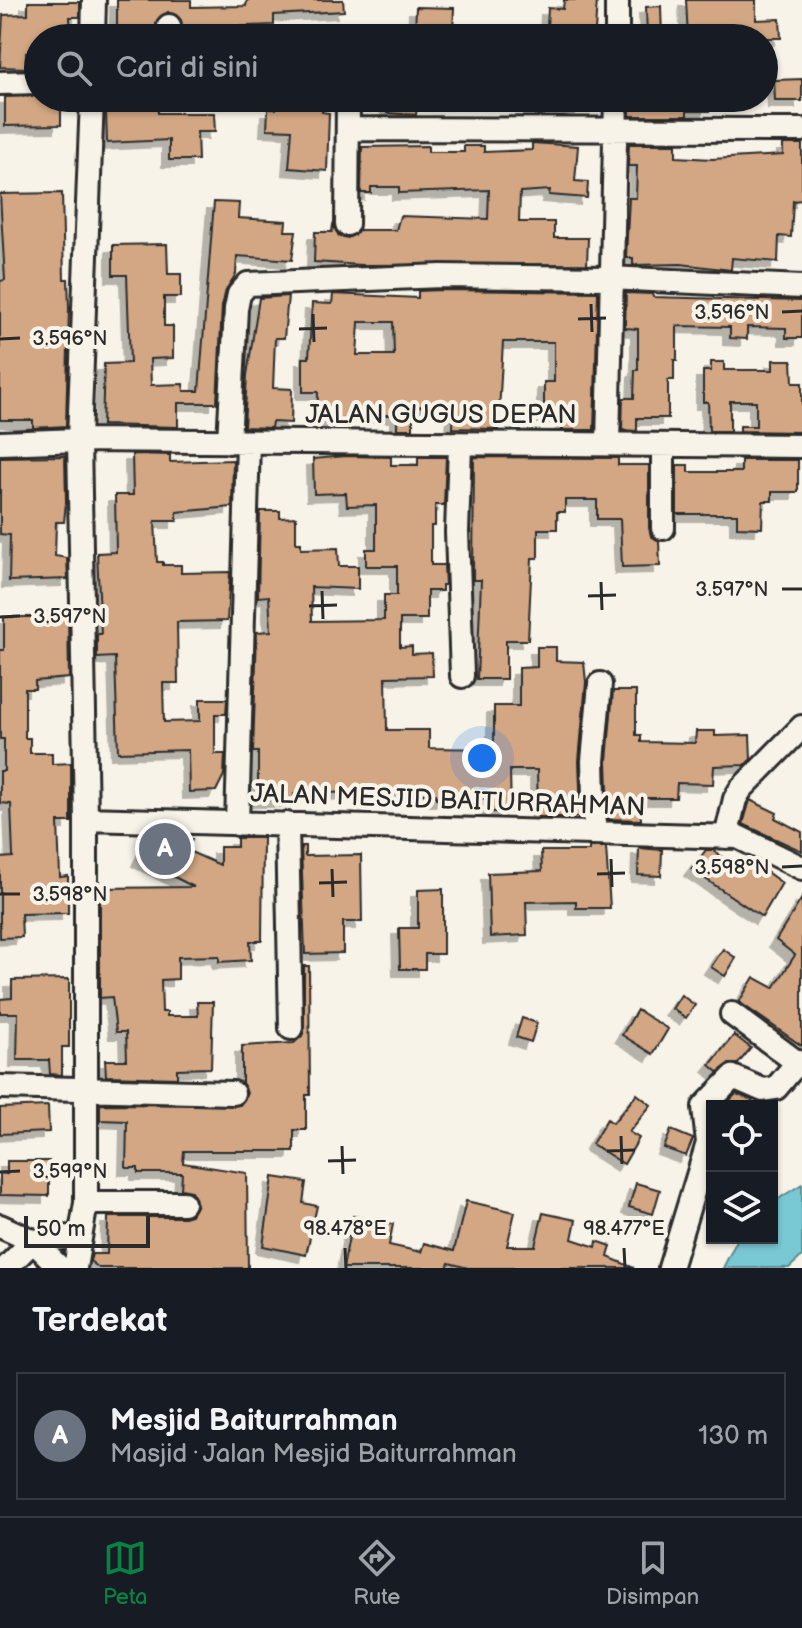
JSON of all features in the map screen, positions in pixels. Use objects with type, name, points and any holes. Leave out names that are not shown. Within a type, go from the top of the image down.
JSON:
[{"type":"street","points":[[93,24],[94,0]]},
{"type":"street","points":[[617,0],[617,24]]},
{"type":"street","points":[[0,83],[24,82]]},
{"type":"street","points":[[75,1268],[86,1203],[86,819],[79,440],[91,112]]},
{"type":"street","points":[[347,224],[348,112]]},
{"type":"street","points":[[608,444],[609,278],[616,112]]},
{"type":"street","points":[[348,129],[802,130]]},
{"type":"street","points":[[237,824],[239,442],[234,324],[239,294],[248,284],[441,276],[609,278],[802,287]]},
{"type":"street","name":"JALAN GUGUS DEPAN","points":[[0,443],[79,440],[460,446],[802,446]]},
{"type":"street","points":[[663,445],[663,528]]},
{"type":"street","points":[[460,446],[457,532],[462,676]]},
{"type":"street","points":[[595,833],[593,761],[600,684]]},
{"type":"street","points":[[726,837],[735,799],[741,789],[802,727]]},
{"type":"street","name":"JALAN MESJID BAITURRAHMAN","points":[[86,819],[738,837],[802,868]]},
{"type":"street","points":[[287,824],[291,1028]]},
{"type":"street","points":[[670,1268],[708,1143],[704,1107],[733,1077],[763,1090],[776,1088],[800,1064],[732,1014]]},
{"type":"street","points":[[0,1087],[86,1092],[233,1093]]},
{"type":"street","points":[[86,1203],[183,1203]]},
{"type":"street","points":[[0,1226],[33,1241],[60,1268]]},
{"type":"street","points":[[6,1268],[33,1241],[80,1236]]},
{"type":"water","points":[[802,1184],[802,1256],[789,1268],[723,1268],[735,1244],[778,1244],[778,1199]]},
{"type":"building","points":[[117,0],[191,0],[191,7],[246,6],[247,0],[343,0],[344,11],[274,15],[274,24],[181,24],[181,20],[168,12],[157,20],[157,24],[117,24]]},
{"type":"building","points":[[564,0],[597,0],[595,24],[547,24],[548,8],[563,9]]},
{"type":"building","points":[[686,0],[756,0],[756,20],[780,19],[781,38],[778,38],[778,24],[687,24]]},
{"type":"building","points":[[28,2],[80,2],[80,17],[70,17],[70,24],[24,24],[24,68],[0,67],[3,15],[28,14]]},
{"type":"building","points":[[661,6],[662,24],[647,24],[646,7]]},
{"type":"building","points":[[416,7],[454,8],[453,24],[415,24]]},
{"type":"building","points":[[802,79],[802,101],[778,101],[778,80]]},
{"type":"building","points":[[24,96],[24,112],[61,112],[61,125],[5,126],[5,97]]},
{"type":"building","points":[[106,112],[214,113],[215,132],[197,132],[198,160],[169,160],[169,140],[107,143]]},
{"type":"building","points":[[268,112],[329,113],[327,171],[289,168],[292,130],[267,129]]},
{"type":"building","points":[[387,112],[416,112],[416,115]]},
{"type":"building","points":[[630,112],[687,112],[687,116],[630,116]]},
{"type":"building","points":[[532,143],[578,146],[575,181],[588,182],[587,198],[549,195],[550,190],[520,192],[519,222],[554,222],[554,238],[588,238],[587,264],[361,265],[314,262],[315,232],[332,232],[333,225],[339,236],[348,238],[360,230],[396,230],[400,216],[488,219],[489,190],[399,193],[399,187],[371,187],[371,193],[361,193],[362,147],[428,146],[428,152],[464,152],[464,146],[484,146],[484,152],[532,150]]},
{"type":"building","points":[[629,144],[676,144],[676,157],[712,159],[783,155],[783,144],[802,144],[802,200],[793,201],[791,237],[779,236],[778,262],[732,258],[731,270],[681,264],[633,265],[633,258],[626,258],[629,198],[636,198],[637,166],[628,166]]},
{"type":"building","points":[[62,193],[64,279],[68,279],[69,307],[66,426],[33,428],[33,420],[0,420],[0,281],[5,280],[0,194]]},
{"type":"building","points":[[214,202],[239,203],[238,218],[286,221],[285,231],[296,231],[292,260],[237,256],[236,274],[226,290],[222,306],[217,403],[178,403],[178,427],[102,425],[104,364],[130,363],[127,275],[113,275],[113,245],[167,244],[168,274],[181,274],[181,297],[164,297],[164,326],[173,326],[173,358],[150,359],[151,385],[183,384],[184,391],[199,391]]},
{"type":"building","points":[[418,291],[598,292],[594,430],[562,430],[563,416],[544,416],[544,382],[554,382],[554,342],[503,342],[498,429],[453,428],[454,407],[413,406],[413,429],[397,429],[397,415],[357,415],[357,419],[317,421],[318,392],[303,392],[303,358],[309,358],[312,303],[332,304],[333,294],[418,298]],"holes":[[[359,322],[393,322],[394,355],[357,355]]]},
{"type":"building","points":[[626,293],[652,294],[653,297],[802,301],[802,338],[786,338],[786,328],[747,327],[747,339],[730,338],[730,327],[677,326],[674,380],[668,380],[668,418],[637,418],[637,431],[622,430],[623,398],[634,398],[635,370],[638,370],[638,329],[625,328]]},
{"type":"building","points":[[288,296],[284,338],[275,338],[273,388],[292,389],[291,423],[272,422],[271,428],[244,427],[247,375],[259,298]]},
{"type":"building","points":[[773,360],[792,360],[793,383],[802,383],[802,432],[740,431],[740,426],[756,426],[756,401],[730,401],[730,431],[709,431],[708,402],[703,402],[703,371],[711,371],[711,362],[724,362],[724,370],[773,370]]},
{"type":"building","points":[[132,454],[170,455],[170,462],[233,460],[232,507],[177,512],[177,521],[155,521],[157,562],[181,565],[181,573],[230,572],[227,621],[177,622],[178,683],[163,683],[164,722],[200,721],[200,699],[227,699],[226,714],[215,714],[215,754],[225,754],[224,775],[216,791],[189,792],[188,750],[118,752],[115,657],[97,658],[97,634],[101,634],[97,553],[116,552],[115,495],[133,495]]},
{"type":"building","points":[[65,456],[64,522],[56,522],[55,556],[67,558],[68,579],[9,581],[10,535],[0,534],[0,457]]},
{"type":"building","points":[[391,457],[391,465],[418,465],[418,457],[446,457],[444,505],[435,505],[435,526],[431,526],[431,565],[444,565],[445,585],[442,585],[442,591],[427,591],[427,619],[400,619],[400,647],[412,646],[412,654],[432,653],[433,676],[386,677],[387,730],[429,730],[429,748],[494,749],[494,706],[519,706],[519,668],[537,667],[537,647],[556,647],[556,661],[584,662],[586,682],[579,761],[581,817],[538,817],[537,770],[510,770],[511,812],[490,812],[489,799],[436,799],[436,794],[392,794],[392,791],[294,794],[294,800],[258,800],[258,752],[253,752],[257,632],[271,631],[269,596],[258,597],[260,511],[280,511],[280,518],[296,517],[296,543],[301,543],[301,549],[338,548],[339,566],[358,566],[358,589],[311,587],[312,621],[384,620],[384,595],[397,595],[397,566],[366,566],[366,549],[376,549],[376,505],[347,506],[346,493],[314,494],[313,459]]},
{"type":"building","points":[[474,457],[618,458],[618,465],[649,465],[649,528],[651,536],[659,541],[660,566],[622,567],[620,519],[597,519],[597,500],[565,500],[565,512],[557,512],[557,529],[538,529],[538,558],[532,558],[528,640],[506,640],[506,679],[477,679],[481,580],[473,580]]},
{"type":"building","points":[[741,460],[798,460],[798,492],[772,492],[772,501],[763,501],[762,528],[737,527],[737,514],[677,514],[677,465],[688,465],[688,472],[741,472]]},
{"type":"building","points":[[48,612],[68,612],[69,678],[35,681],[35,689],[25,689],[25,738],[30,738],[30,753],[52,753],[52,764],[71,763],[71,822],[58,822],[60,877],[68,876],[68,913],[21,914],[22,937],[0,938],[0,858],[13,857],[11,804],[0,803],[0,771],[4,771],[4,739],[0,739],[0,650],[4,650],[4,617],[48,617]]},
{"type":"building","points":[[613,691],[636,691],[636,735],[641,735],[641,742],[695,743],[696,731],[715,731],[715,736],[750,735],[751,759],[745,765],[714,766],[713,784],[677,783],[676,798],[640,798],[641,820],[609,819],[607,761]]},
{"type":"building","points":[[750,800],[777,813],[775,818],[802,832],[802,851],[743,824]]},
{"type":"building","points":[[151,835],[186,836],[192,839],[186,850],[220,865],[220,847],[237,847],[237,838],[263,838],[262,941],[250,941],[251,960],[219,962],[219,956],[178,957],[178,979],[161,980],[162,1012],[167,1012],[167,1016],[198,1016],[197,1002],[213,1002],[211,1068],[177,1069],[177,1078],[106,1076],[105,1060],[127,1060],[126,1032],[116,1032],[112,997],[100,998],[100,888],[194,887],[139,859]]},
{"type":"building","points":[[301,846],[305,846],[305,856],[361,855],[362,922],[343,922],[343,953],[305,954]]},
{"type":"building","points":[[589,847],[606,847],[610,908],[576,908],[576,901],[526,902],[527,935],[490,937],[488,873],[542,871],[541,851],[589,851]]},
{"type":"building","points":[[639,848],[662,850],[661,876],[638,875]]},
{"type":"building","points":[[706,850],[713,850],[741,872],[750,860],[782,883],[762,917],[691,869]]},
{"type":"building","points":[[443,889],[443,954],[425,954],[425,969],[400,969],[399,928],[418,928],[418,890]]},
{"type":"building","points":[[802,898],[802,1046],[739,1002],[754,977],[774,988],[795,955],[776,940]]},
{"type":"building","points":[[723,949],[736,958],[725,976],[711,967]]},
{"type":"building","points":[[304,966],[309,966],[310,1095],[306,1095],[306,1130],[294,1130],[294,1151],[184,1151],[183,1163],[247,1173],[248,1268],[99,1268],[90,1261],[92,1254],[107,1254],[108,1217],[184,1217],[191,1215],[197,1204],[191,1191],[181,1189],[182,1173],[138,1173],[138,1168],[126,1168],[127,1121],[100,1120],[100,1104],[240,1105],[247,1093],[242,1083],[242,1046],[294,1043],[304,1034]]},
{"type":"building","points":[[69,979],[69,1047],[62,1047],[62,1075],[50,1074],[49,1060],[17,1060],[18,1013],[0,1013],[0,999],[12,998],[12,980]]},
{"type":"building","points":[[681,995],[695,1005],[686,1018],[672,1009]]},
{"type":"building","points":[[637,1010],[668,1029],[653,1054],[622,1035]]},
{"type":"building","points":[[522,1018],[537,1023],[531,1042],[516,1037]]},
{"type":"building","points":[[734,1035],[751,1048],[738,1064],[729,1064],[718,1072],[710,1065]]},
{"type":"building","points":[[637,1094],[651,1105],[629,1132],[639,1138],[624,1164],[592,1144],[607,1119],[613,1123]]},
{"type":"building","points":[[736,1094],[752,1100],[730,1100]]},
{"type":"building","points":[[48,1106],[49,1132],[0,1134],[0,1108]]},
{"type":"building","points":[[671,1130],[693,1139],[686,1156],[664,1148]]},
{"type":"building","points":[[7,1161],[49,1161],[49,1196],[0,1195],[0,1173],[7,1174]]},
{"type":"building","points":[[273,1177],[306,1182],[303,1203],[317,1206],[306,1255],[263,1246]]},
{"type":"building","points":[[636,1183],[660,1190],[653,1214],[629,1207]]},
{"type":"building","points":[[466,1201],[515,1212],[507,1246],[535,1246],[543,1213],[576,1220],[572,1239],[596,1247],[597,1241],[611,1246],[608,1257],[634,1268],[468,1268],[449,1263],[447,1268],[343,1268],[353,1216],[393,1224],[389,1245],[421,1252],[424,1243],[454,1251]]},
{"type":"place","name":"Mesjid Baiturrahman","points":[[165,849]]}]
